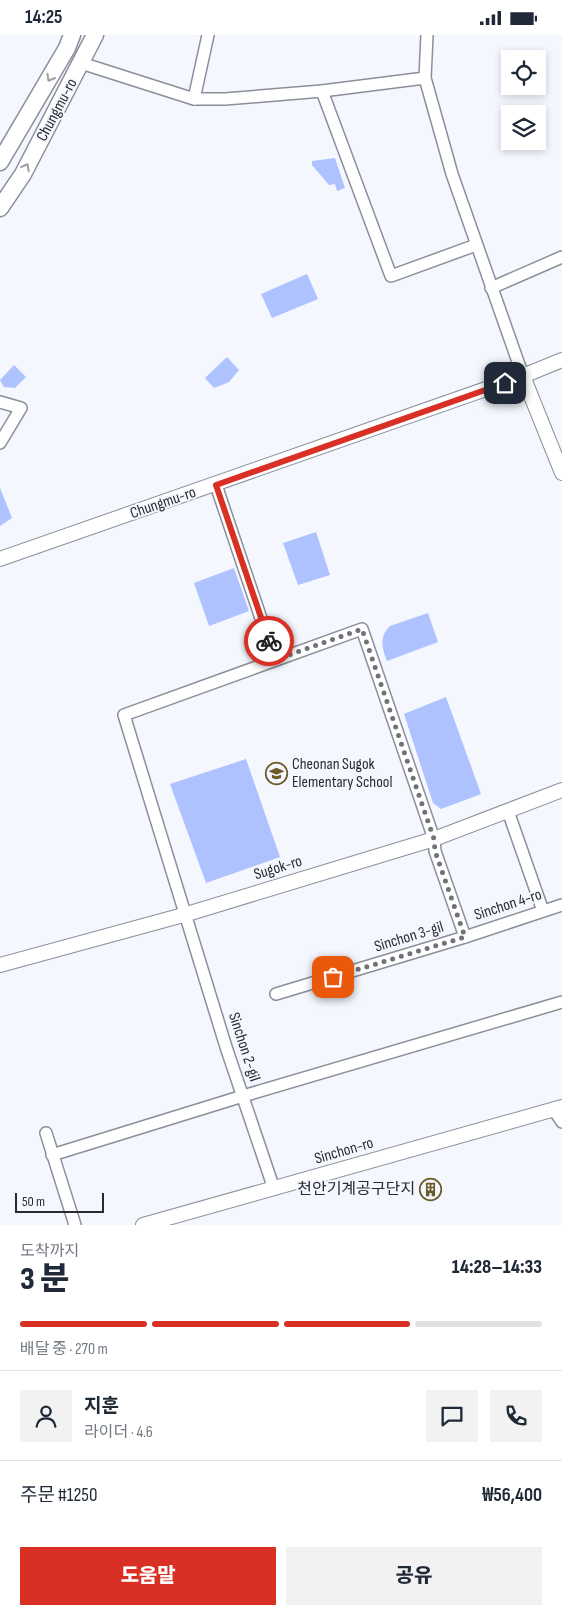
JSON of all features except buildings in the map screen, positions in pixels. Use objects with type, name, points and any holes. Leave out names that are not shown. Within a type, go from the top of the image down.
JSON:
[{"type":"main road","name":"Chungmu-ro","points":[[0,162],[62,57],[72,35]]},
{"type":"main road","name":"Chungmu-ro","points":[[0,208],[22,174],[95,35]]},
{"type":"street","points":[[194,99],[208,35]]},
{"type":"street","points":[[427,35],[425,78],[452,174],[523,377],[562,473]]},
{"type":"street","points":[[81,63],[194,99],[225,99],[322,91],[425,78]]},
{"type":"street","points":[[322,91],[391,276],[476,245]]},
{"type":"street","points":[[491,288],[562,257]]},
{"type":"street","name":"Chungmu-ro","points":[[0,559],[523,377],[562,360]]},
{"type":"street","points":[[0,401],[21,408],[0,443]]},
{"type":"street","points":[[216,485],[275,660],[362,629],[434,839],[435,851],[465,937]]},
{"type":"street","name":"Sinchon 2-gil","points":[[274,1189],[124,715],[275,660]]},
{"type":"street","name":"Sugok-ro","points":[[0,965],[187,914],[434,839],[562,790]]},
{"type":"street","points":[[508,811],[543,911]]},
{"type":"street","name":"Sinchon 4-ro","points":[[465,937],[562,905]]},
{"type":"street","name":"Sinchon 3-gil","points":[[276,994],[465,937]]},
{"type":"street","points":[[52,1155],[243,1096],[562,1002]]},
{"type":"street","name":"Sinchon-ro","points":[[150,1224],[558,1109],[562,1122]]},
{"type":"street","points":[[46,1133],[74,1225]]},
{"type":"shaded area","points":[[335,158],[345,188],[337,191],[335,184],[329,185],[312,165],[312,161]]},
{"type":"shaded area","points":[[307,274],[318,299],[272,318],[261,294]]},
{"type":"shaded area","points":[[227,357],[239,370],[229,382],[214,388],[205,378]]},
{"type":"shaded area","points":[[14,365],[26,377],[15,388],[4,387],[0,380]]},
{"type":"shaded area","points":[[0,488],[12,518],[0,526]]},
{"type":"shaded area","points":[[316,532],[330,575],[298,585],[283,543]]},
{"type":"shaded area","points":[[234,568],[249,611],[209,626],[194,583]]},
{"type":"shaded area","points":[[428,613],[438,642],[387,661],[382,643],[384,634],[390,626]]},
{"type":"shaded area","points":[[446,697],[481,794],[441,809],[433,803],[404,714]]},
{"type":"shaded area","points":[[246,759],[280,857],[206,883],[170,784]]},
{"type":"way so far","points":[[269,641],[275,660],[362,629],[434,839],[435,851],[465,937],[333,977]]},
{"type":"place","name":"Cheonan Sugok Elementary School","points":[[276,773]]},
{"type":"place","name":"천안기계공구단지","points":[[431,1189]]},
{"type":"route","points":[[269,641],[216,485],[505,383]]}]
